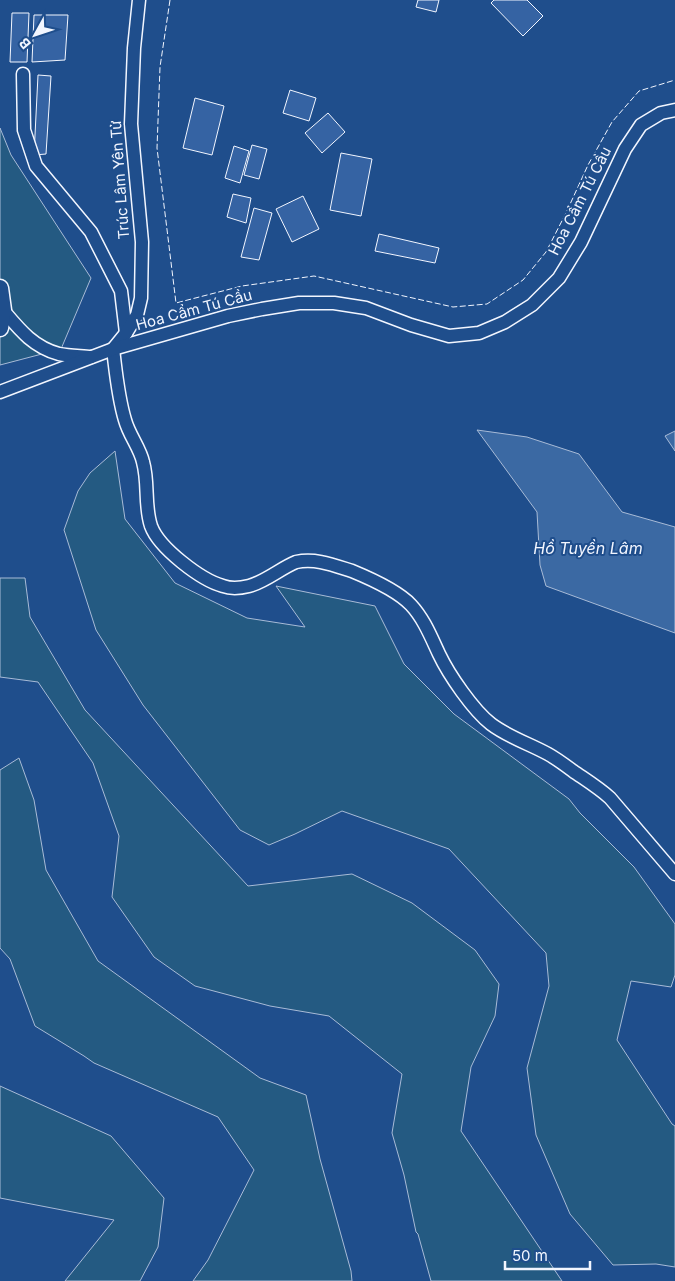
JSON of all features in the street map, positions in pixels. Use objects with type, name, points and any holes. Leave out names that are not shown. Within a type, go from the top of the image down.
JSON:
[{"type":"main road","points":[[0,288],[3,310],[0,328]]},
{"type":"street","name":"Trúc Lâm Yên Tử","points":[[113,349],[138,315],[141,298],[142,242],[131,124],[134,48],[139,0]]},
{"type":"street","points":[[23,74],[24,130],[36,166],[91,232],[121,291],[126,333]]},
{"type":"street","name":"Hoa Cẩm Tú Cầu","points":[[0,392],[113,349],[228,316],[262,308],[299,303],[334,303],[366,308],[411,325],[449,336],[479,333],[496,326],[532,305],[559,278],[580,242],[625,149],[641,125],[660,113],[675,110]]},
{"type":"street","points":[[3,310],[24,334],[36,344],[60,354],[93,357]]},
{"type":"street","points":[[113,349],[125,420],[143,459],[146,495],[152,528],[163,544],[177,558],[189,568],[223,587],[251,586],[296,562],[305,560],[328,563],[364,576],[400,596],[409,602],[424,622],[451,675],[484,717],[491,724],[508,734],[550,755],[602,791],[675,874]]},
{"type":"shaded area","points":[[0,128],[11,155],[91,278],[61,349],[0,365]]},
{"type":"shaded area","points":[[115,451],[125,519],[175,583],[247,618],[305,627],[276,586],[375,606],[404,664],[454,714],[569,799],[580,813],[634,867],[675,924],[675,975],[671,987],[631,981],[617,1040],[675,1126],[675,1267],[656,1264],[613,1265],[570,1214],[536,1135],[527,1068],[549,986],[546,953],[449,849],[342,811],[269,845],[240,830],[143,705],[96,630],[64,530],[78,491],[90,473]]},
{"type":"shaded area","points":[[0,578],[25,578],[30,617],[85,710],[248,886],[352,874],[412,903],[475,950],[499,984],[495,1016],[471,1067],[461,1131],[562,1281],[431,1281],[416,1232],[404,1175],[392,1133],[402,1074],[329,1016],[270,1006],[195,986],[154,957],[112,897],[119,836],[93,763],[38,682],[0,677]]},
{"type":"shaded area","points":[[19,758],[34,800],[46,870],[98,961],[260,1078],[306,1095],[320,1159],[351,1271],[352,1281],[193,1281],[208,1260],[254,1170],[218,1117],[94,1063],[35,1026],[10,959],[0,948],[0,770]]},
{"type":"shaded area","points":[[0,1086],[111,1136],[164,1198],[158,1247],[140,1281],[65,1281],[114,1220],[0,1198]]},
{"type":"water","name":"Hồ Tuyền Lâm","points":[[477,430],[527,437],[579,454],[622,512],[675,527],[675,633],[546,586],[540,565],[537,512]]},
{"type":"water","points":[[675,431],[675,451],[665,436]]},
{"type":"building","points":[[418,0],[439,0],[436,12],[416,7]]},
{"type":"building","points":[[494,0],[527,0],[543,16],[523,36],[491,3]]},
{"type":"building","points":[[12,13],[29,13],[27,62],[10,62]]},
{"type":"building","points":[[34,15],[68,15],[65,60],[32,62]]},
{"type":"building","points":[[38,75],[51,76],[46,154],[34,155]]},
{"type":"building","points":[[290,90],[316,98],[309,121],[283,113]]},
{"type":"building","points":[[195,98],[224,106],[212,155],[183,148]]},
{"type":"building","points":[[328,113],[345,132],[322,153],[305,133]]},
{"type":"building","points":[[252,145],[267,149],[259,179],[244,175]]},
{"type":"building","points":[[234,146],[249,151],[240,183],[225,178]]},
{"type":"building","points":[[341,153],[372,159],[361,216],[330,210]]},
{"type":"building","points":[[233,194],[251,198],[246,223],[227,217]]},
{"type":"building","points":[[303,196],[319,229],[292,242],[276,209]]},
{"type":"building","points":[[254,208],[272,213],[259,260],[241,257]]},
{"type":"building","points":[[379,234],[439,248],[435,263],[375,251]]},
{"type":"fence","points":[[170,0],[160,67],[157,148],[176,303],[242,286],[314,276],[453,307],[487,304],[523,280],[546,252],[588,165],[612,122],[639,91],[675,80]]}]
